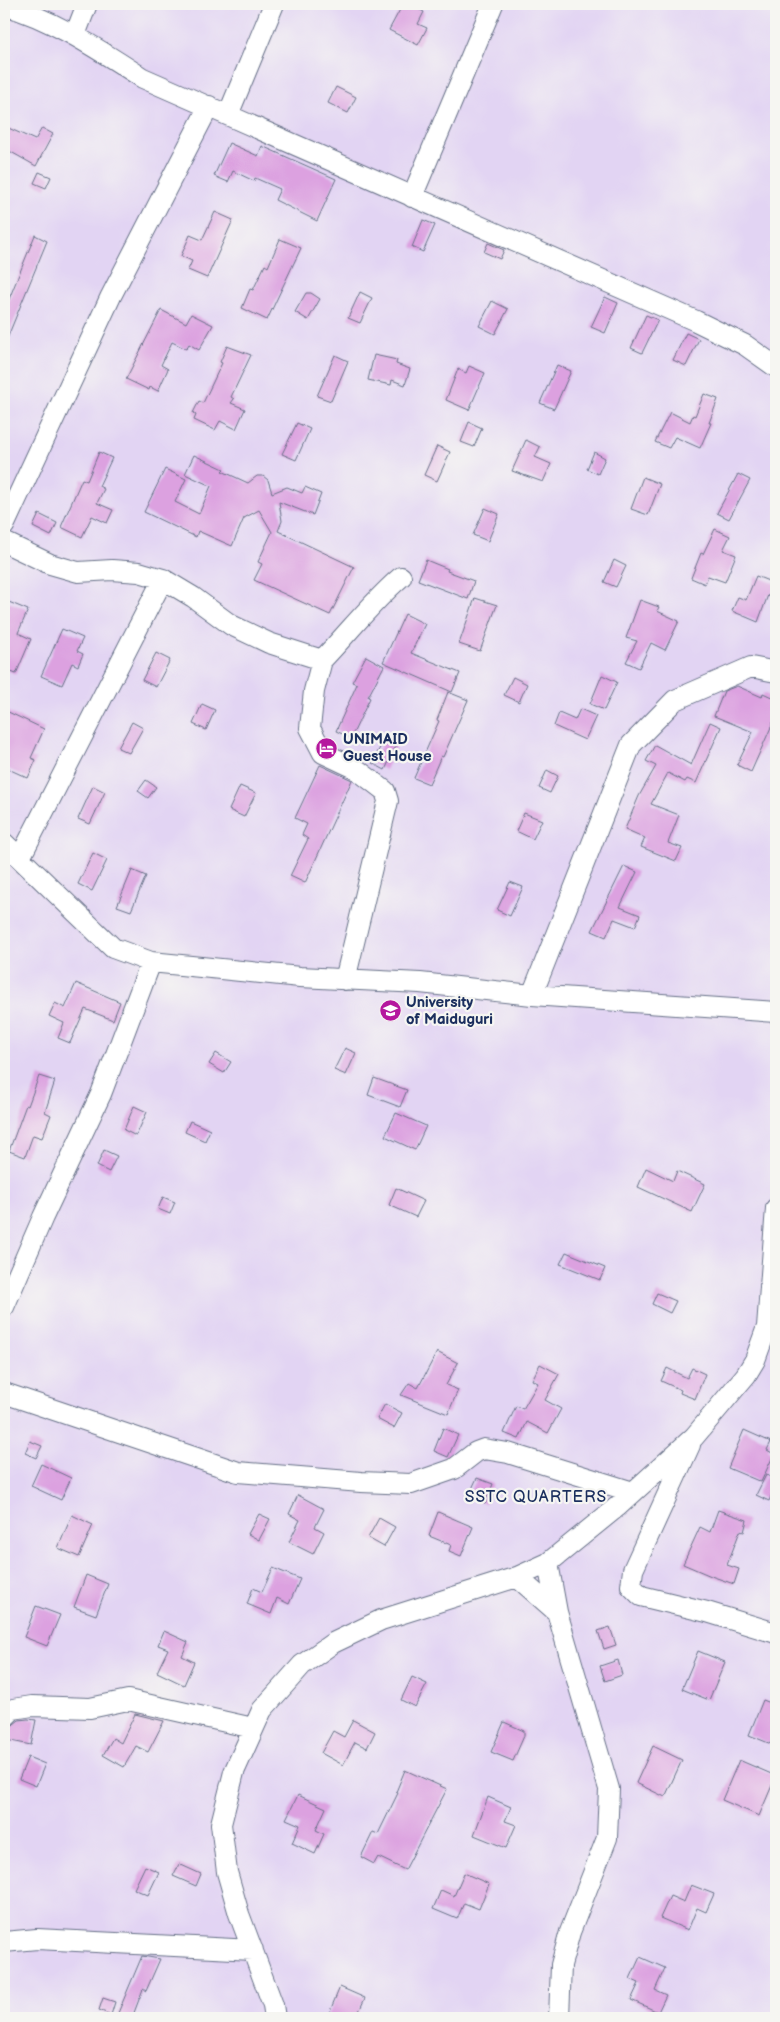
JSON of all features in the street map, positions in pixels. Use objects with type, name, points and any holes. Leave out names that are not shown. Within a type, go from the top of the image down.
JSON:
[{"type":"street","points":[[28,4],[54,24]]},
{"type":"street","points":[[75,35],[87,4]]},
{"type":"street","points":[[228,115],[274,4]]},
{"type":"street","points":[[412,197],[493,4]]},
{"type":"street","points":[[4,5],[54,24],[144,78],[696,321],[745,345],[776,367]]},
{"type":"street","points":[[4,526],[110,296],[209,106]]},
{"type":"street","points":[[4,542],[50,564],[78,572],[112,570],[139,572],[163,579],[193,596],[231,625],[268,643],[322,660]]},
{"type":"street","points":[[345,980],[388,801],[385,791],[356,768],[323,753],[310,728],[314,691],[322,660],[376,599],[401,577]]},
{"type":"street","points":[[20,858],[163,579]]},
{"type":"street","points":[[532,995],[631,745],[675,700],[751,667],[776,672]]},
{"type":"street","points":[[4,842],[113,948],[151,962],[300,977],[420,983],[532,995],[776,1012]]},
{"type":"street","points":[[4,1307],[43,1217],[101,1094],[151,962]]},
{"type":"street","points":[[274,2018],[273,2005],[227,1872],[221,1824],[234,1772],[262,1710],[302,1665],[333,1642],[381,1620],[517,1577],[548,1563],[617,1507],[694,1437],[746,1375],[771,1327],[776,1208]]},
{"type":"street","points":[[4,1393],[238,1472],[411,1484],[454,1470],[476,1452],[484,1450],[508,1453],[633,1492]]},
{"type":"street","points":[[694,1437],[633,1570],[631,1586],[641,1596],[707,1612],[776,1633]]},
{"type":"street","points":[[548,1563],[556,1612],[609,1789],[607,1838],[570,1932],[561,1965],[559,2018]]},
{"type":"street","points":[[517,1577],[556,1612]]},
{"type":"street","points":[[4,1718],[13,1709],[32,1706],[90,1708],[128,1700],[253,1728]]},
{"type":"street","points":[[4,1942],[37,1939],[253,1950]]},
{"type":"shaded area","name":"University of Maiduguri","points":[[4,4],[776,4],[776,2018],[4,2018]]},
{"type":"building","points":[[403,4],[409,4],[424,12],[418,24],[427,28],[418,45],[389,30]]},
{"type":"building","points":[[336,87],[356,97],[348,113],[328,103]]},
{"type":"building","points":[[4,126],[35,140],[42,128],[53,134],[36,166],[4,148]]},
{"type":"building","points":[[229,143],[258,156],[262,146],[336,179],[317,221],[275,200],[280,189],[255,178],[254,181],[233,171],[228,182],[214,176]]},
{"type":"building","points":[[39,172],[51,177],[46,188],[34,183]]},
{"type":"building","points":[[215,212],[233,220],[207,278],[188,270],[192,261],[181,256],[190,235],[202,240]]},
{"type":"building","points":[[423,220],[435,225],[423,252],[412,247]]},
{"type":"building","points":[[35,235],[47,241],[4,346],[4,302],[7,304]]},
{"type":"building","points":[[280,239],[301,248],[267,320],[242,308],[250,289],[253,290],[265,265],[268,267]]},
{"type":"building","points":[[488,243],[504,250],[500,259],[484,252]]},
{"type":"building","points":[[360,292],[372,298],[360,323],[348,318]]},
{"type":"building","points":[[306,293],[311,293],[320,299],[308,320],[295,312]]},
{"type":"building","points":[[605,297],[618,303],[605,333],[591,327]]},
{"type":"building","points":[[492,301],[508,309],[495,334],[479,326]]},
{"type":"building","points":[[161,310],[186,323],[191,314],[213,325],[199,350],[189,344],[186,349],[172,342],[161,365],[168,369],[158,391],[150,387],[149,390],[126,379]]},
{"type":"building","points":[[646,315],[658,320],[642,353],[631,348]]},
{"type":"building","points":[[686,333],[699,339],[686,366],[673,360]]},
{"type":"building","points":[[227,346],[251,355],[231,397],[234,399],[231,403],[245,409],[236,429],[220,421],[215,430],[194,420],[196,415],[193,413],[199,401],[203,403],[222,363],[220,362]]},
{"type":"building","points":[[335,355],[348,361],[331,401],[317,396]]},
{"type":"building","points":[[374,355],[397,360],[396,364],[410,369],[405,385],[392,380],[391,385],[368,380]]},
{"type":"building","points":[[557,365],[571,371],[554,409],[540,403]]},
{"type":"building","points":[[469,366],[485,373],[469,410],[446,400],[458,369],[466,373]]},
{"type":"building","points":[[704,394],[718,399],[709,423],[711,423],[700,448],[675,437],[669,448],[655,442],[670,412],[690,422],[693,415],[695,416]]},
{"type":"building","points":[[469,422],[482,428],[474,447],[461,442]]},
{"type":"building","points":[[297,423],[310,429],[296,460],[282,454]]},
{"type":"building","points":[[526,440],[540,447],[535,457],[551,464],[543,482],[512,471]]},
{"type":"building","points":[[437,446],[450,452],[437,481],[424,475]]},
{"type":"building","points":[[99,452],[112,458],[99,486],[104,489],[97,503],[113,510],[107,523],[92,516],[82,537],[61,527],[82,479],[87,481]]},
{"type":"building","points":[[594,452],[605,458],[598,474],[587,469]]},
{"type":"building","points":[[194,455],[248,483],[257,476],[263,476],[268,480],[272,493],[287,487],[302,493],[305,487],[321,494],[313,515],[279,502],[282,521],[278,531],[354,567],[330,615],[254,580],[262,564],[258,562],[272,532],[259,510],[244,518],[232,546],[198,531],[196,537],[144,512],[165,469],[186,479],[175,502],[199,514],[211,486],[185,474]]},
{"type":"building","points":[[738,474],[750,480],[729,519],[717,513]]},
{"type":"building","points":[[643,477],[660,484],[648,515],[631,509]]},
{"type":"building","points":[[485,508],[499,514],[488,541],[473,535]]},
{"type":"building","points":[[39,514],[57,523],[51,536],[33,527]]},
{"type":"building","points":[[715,529],[730,536],[723,550],[736,555],[725,582],[708,576],[705,584],[691,578],[701,553],[703,554]]},
{"type":"building","points":[[426,560],[448,569],[447,571],[474,581],[468,599],[418,580]]},
{"type":"building","points":[[614,560],[626,566],[616,587],[604,582]]},
{"type":"building","points":[[756,576],[776,584],[771,596],[768,595],[758,622],[732,611],[738,597],[746,600]]},
{"type":"building","points":[[475,598],[497,605],[480,651],[459,644]]},
{"type":"building","points":[[4,600],[28,610],[18,633],[31,639],[16,674],[4,669]]},
{"type":"building","points":[[640,600],[659,607],[657,611],[679,621],[665,650],[651,643],[639,668],[626,662],[637,641],[626,638]]},
{"type":"building","points":[[405,614],[425,624],[411,653],[460,673],[452,692],[383,662]]},
{"type":"building","points":[[62,629],[83,638],[77,651],[83,654],[78,666],[72,663],[62,685],[41,676]]},
{"type":"building","points":[[156,653],[170,660],[156,687],[142,680]]},
{"type":"building","points":[[366,656],[384,666],[368,697],[370,698],[351,738],[336,731],[357,684],[352,682]]},
{"type":"building","points":[[602,675],[617,682],[604,710],[590,704]]},
{"type":"building","points":[[513,677],[527,684],[519,702],[504,695]]},
{"type":"building","points":[[737,686],[762,697],[763,693],[776,699],[776,716],[751,772],[737,765],[753,732],[714,716],[724,691]]},
{"type":"building","points":[[448,692],[468,700],[429,784],[414,778],[439,721],[437,720]]},
{"type":"building","points":[[202,704],[215,710],[206,730],[193,724]]},
{"type":"building","points":[[580,709],[596,716],[585,740],[554,726],[559,713],[575,720]]},
{"type":"building","points":[[4,710],[44,729],[31,758],[36,760],[28,778],[4,767]]},
{"type":"building","points":[[132,722],[143,728],[129,753],[118,748]]},
{"type":"building","points":[[710,722],[721,727],[696,783],[687,779],[685,782],[668,773],[651,804],[679,815],[668,843],[682,848],[676,861],[641,847],[645,838],[625,829],[639,796],[656,766],[646,761],[655,745],[691,765]]},
{"type":"building","points":[[385,738],[397,744],[385,770],[372,763]]},
{"type":"building","points":[[320,765],[352,780],[305,883],[290,876],[308,839],[302,835],[307,824],[295,818]]},
{"type":"building","points":[[547,770],[558,776],[550,793],[539,788]]},
{"type":"building","points":[[146,780],[156,787],[148,798],[138,791]]},
{"type":"building","points":[[93,786],[105,792],[90,824],[78,819]]},
{"type":"building","points":[[240,786],[256,793],[244,817],[229,810]]},
{"type":"building","points":[[524,813],[542,820],[533,839],[516,831]]},
{"type":"building","points":[[93,853],[107,860],[92,891],[78,884]]},
{"type":"building","points":[[624,866],[637,872],[620,907],[640,915],[635,927],[614,919],[606,937],[592,931]]},
{"type":"building","points":[[132,870],[146,876],[131,911],[117,906]]},
{"type":"building","points":[[510,882],[523,887],[510,916],[497,910]]},
{"type":"building","points":[[76,983],[120,1002],[113,1020],[85,1009],[70,1043],[58,1038],[64,1023],[49,1016],[55,1003],[65,1008]]},
{"type":"building","points":[[345,1048],[356,1053],[346,1075],[334,1070]]},
{"type":"building","points":[[216,1053],[231,1062],[224,1073],[209,1064]]},
{"type":"building","points":[[39,1076],[55,1081],[45,1112],[51,1115],[42,1138],[33,1135],[25,1157],[9,1151]]},
{"type":"building","points":[[374,1078],[407,1090],[400,1107],[368,1095]]},
{"type":"building","points":[[134,1106],[147,1112],[136,1136],[124,1130]]},
{"type":"building","points":[[396,1113],[426,1126],[415,1150],[385,1136]]},
{"type":"building","points":[[190,1121],[210,1130],[205,1141],[185,1132]]},
{"type":"building","points":[[104,1150],[117,1156],[109,1172],[97,1166]]},
{"type":"building","points":[[646,1168],[673,1181],[677,1171],[705,1184],[692,1212],[638,1187]]},
{"type":"building","points":[[396,1188],[424,1201],[416,1217],[389,1205]]},
{"type":"building","points":[[163,1197],[175,1202],[170,1214],[158,1209]]},
{"type":"building","points":[[566,1252],[605,1268],[600,1280],[560,1264]]},
{"type":"building","points":[[657,1293],[676,1301],[670,1313],[652,1304]]},
{"type":"building","points":[[437,1352],[458,1363],[446,1385],[458,1390],[448,1414],[401,1395],[409,1383],[418,1388]]},
{"type":"building","points":[[540,1364],[559,1374],[545,1400],[561,1409],[548,1433],[527,1422],[519,1439],[504,1433],[516,1406],[523,1409],[538,1383],[532,1380]]},
{"type":"building","points":[[667,1368],[687,1378],[692,1368],[705,1374],[695,1399],[680,1393],[681,1390],[661,1381]]},
{"type":"building","points":[[385,1404],[402,1413],[394,1428],[377,1419]]},
{"type":"building","points":[[443,1428],[458,1435],[448,1457],[434,1451]]},
{"type":"building","points":[[744,1430],[771,1442],[767,1450],[774,1454],[761,1482],[728,1468]]},
{"type":"building","points":[[30,1441],[42,1446],[36,1458],[25,1453]]},
{"type":"building","points":[[41,1464],[71,1478],[61,1500],[31,1486]]},
{"type":"building","points":[[766,1475],[776,1479],[776,1485],[769,1501],[756,1495]]},
{"type":"building","points":[[477,1478],[493,1484],[485,1504],[468,1497]]},
{"type":"building","points":[[298,1495],[324,1509],[315,1527],[324,1532],[313,1554],[289,1542],[300,1520],[289,1514]]},
{"type":"building","points":[[718,1510],[747,1520],[744,1532],[740,1531],[727,1565],[739,1569],[734,1584],[683,1564],[700,1527],[710,1532]]},
{"type":"building","points":[[438,1512],[473,1527],[461,1556],[449,1551],[451,1545],[429,1536]]},
{"type":"building","points":[[259,1514],[270,1519],[259,1540],[248,1534]]},
{"type":"building","points":[[72,1515],[93,1525],[79,1557],[58,1548]]},
{"type":"building","points":[[379,1518],[395,1527],[384,1547],[368,1538]]},
{"type":"building","points":[[273,1568],[300,1579],[289,1604],[277,1598],[271,1614],[247,1604],[253,1588],[262,1592]]},
{"type":"building","points":[[86,1575],[108,1584],[96,1615],[74,1607]]},
{"type":"building","points":[[36,1606],[60,1615],[47,1646],[24,1637]]},
{"type":"building","points":[[610,1627],[616,1645],[604,1649],[598,1631]]},
{"type":"building","points":[[164,1631],[188,1642],[182,1656],[194,1662],[184,1685],[157,1672],[168,1649],[158,1645]]},
{"type":"building","points":[[698,1651],[725,1662],[709,1700],[682,1689]]},
{"type":"building","points":[[618,1660],[622,1675],[605,1681],[600,1666]]},
{"type":"building","points":[[412,1677],[427,1684],[415,1707],[401,1700]]},
{"type":"building","points":[[763,1700],[776,1705],[776,1746],[749,1735]]},
{"type":"building","points":[[135,1714],[164,1721],[148,1752],[136,1746],[124,1767],[103,1755],[113,1738],[121,1743]]},
{"type":"building","points":[[19,1720],[36,1720],[31,1745],[6,1740],[9,1728]]},
{"type":"building","points":[[353,1720],[375,1732],[367,1748],[355,1742],[343,1765],[321,1753],[333,1731],[344,1737]]},
{"type":"building","points":[[504,1722],[524,1731],[524,1736],[513,1761],[491,1752]]},
{"type":"building","points":[[653,1746],[682,1760],[665,1797],[636,1783]]},
{"type":"building","points":[[28,1757],[45,1764],[36,1786],[19,1779]]},
{"type":"building","points":[[739,1760],[776,1776],[759,1816],[722,1800]]},
{"type":"building","points":[[405,1770],[447,1789],[405,1870],[378,1857],[374,1864],[361,1857],[373,1832],[378,1834],[398,1793],[396,1792]]},
{"type":"building","points":[[298,1795],[326,1808],[316,1830],[324,1834],[315,1854],[292,1843],[300,1825],[286,1819]]},
{"type":"building","points":[[488,1797],[511,1807],[505,1821],[516,1825],[506,1848],[474,1835]]},
{"type":"building","points":[[179,1864],[201,1874],[196,1886],[173,1876]]},
{"type":"building","points":[[145,1866],[159,1872],[148,1895],[134,1889]]},
{"type":"building","points":[[464,1873],[489,1884],[479,1909],[464,1903],[457,1919],[433,1909],[441,1890],[454,1896]]},
{"type":"building","points":[[691,1885],[714,1894],[706,1912],[697,1908],[688,1930],[660,1918],[670,1896],[684,1902]]},
{"type":"building","points":[[142,1956],[160,1959],[146,1991],[143,1989],[132,2018],[118,2013]]},
{"type":"building","points":[[640,1957],[665,1968],[655,1990],[666,1995],[658,2012],[631,2000],[639,1983],[630,1979]]},
{"type":"building","points":[[340,1987],[365,1998],[356,2018],[327,2018]]},
{"type":"building","points":[[103,1998],[115,2002],[111,2015],[99,2010]]},
{"type":"place","name":"UNIMAID Guest House","points":[[327,748]]},
{"type":"place","name":"University of Maiduguri","points":[[390,1011]]},
{"type":"district","name":"SSTC QUARTERS","points":[[536,1497]]}]
